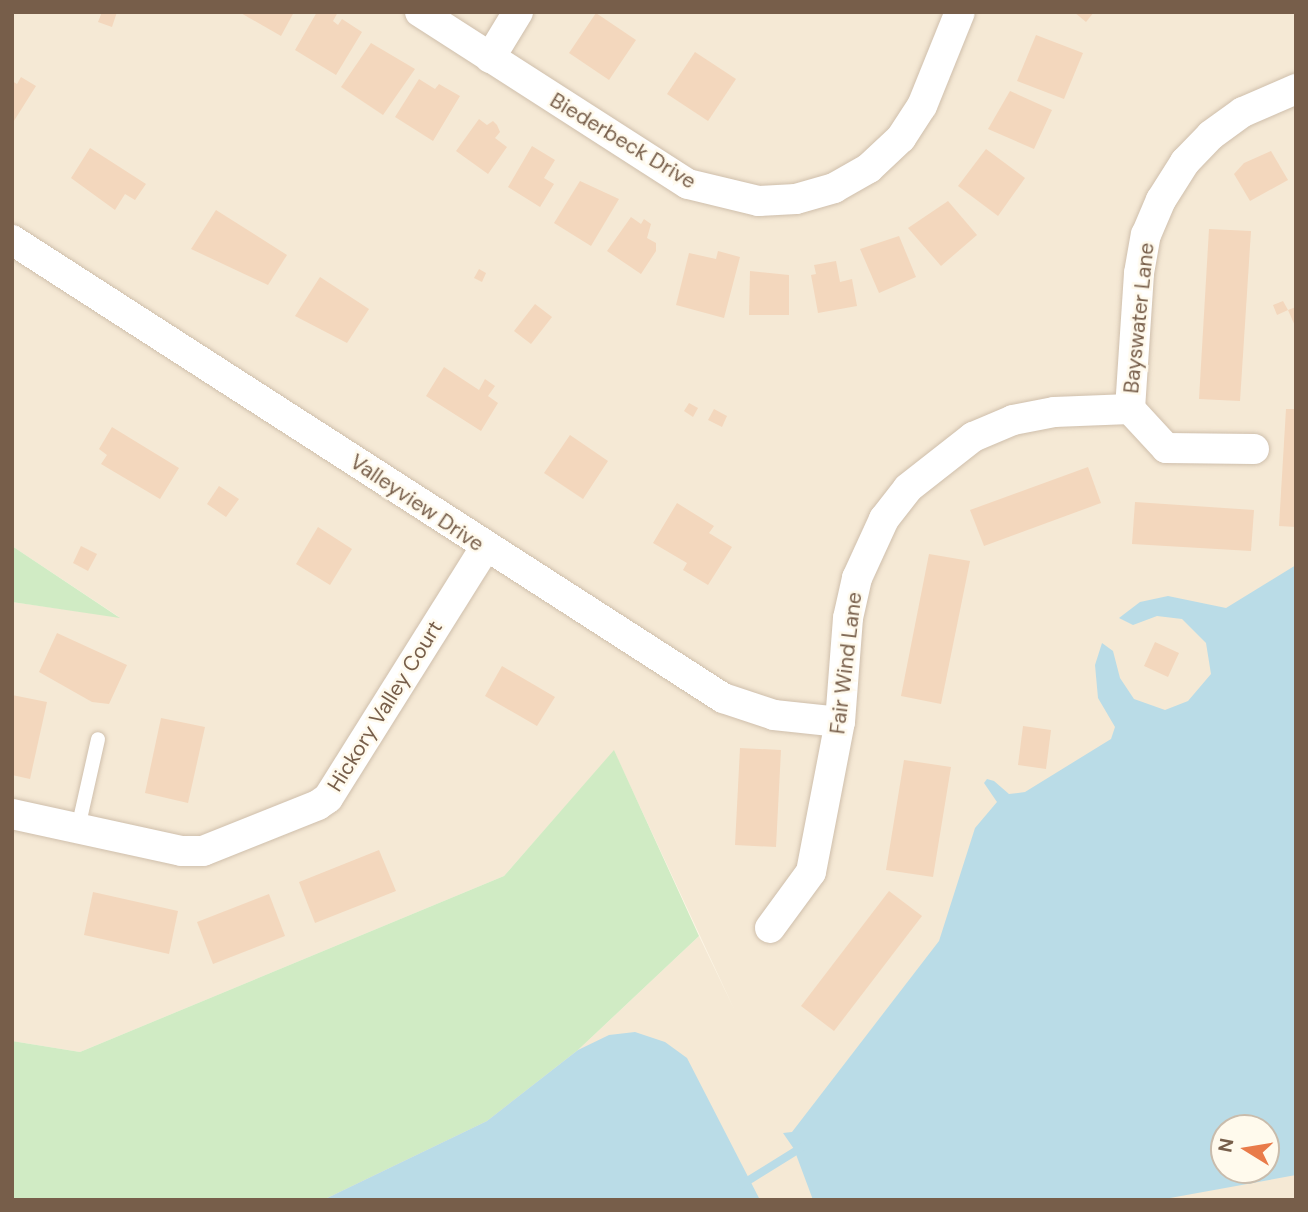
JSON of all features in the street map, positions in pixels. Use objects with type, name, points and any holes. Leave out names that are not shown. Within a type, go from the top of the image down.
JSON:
[{"type":"street","name":"Biederbeck Drive","points":[[419,12],[688,184],[759,201],[796,199],[834,188],[869,168],[901,138],[922,106],[960,12]]},
{"type":"street","points":[[489,58],[519,12]]},
{"type":"street","name":"Bayswater Lane","points":[[1130,409],[1139,272],[1146,235],[1161,200],[1185,162],[1211,135],[1243,112],[1296,89]]},
{"type":"street","name":"Valleyview Drive","points":[[12,240],[485,548],[723,698],[774,716],[840,722]]},
{"type":"street","points":[[1130,409],[1166,448],[1254,449]]},
{"type":"street","name":"Fair Wind Lane","points":[[770,929],[811,872],[840,722],[848,618],[857,578],[884,519],[908,488],[973,437],[1013,421],[1054,412],[1130,409]]},
{"type":"street","name":"Hickory Valley Court","points":[[12,814],[181,851],[204,851],[318,804],[328,798],[485,548]]},
{"type":"lane","points":[[78,828],[98,739]]},
{"type":"shaded area","points":[[12,12],[1296,12],[1296,1200],[323,1200],[439,1140],[578,1050],[699,936],[735,1011],[614,751],[504,876],[80,1052],[12,1041],[12,602],[119,617],[12,546]]},
{"type":"green space","points":[[12,546],[120,618],[12,602]]},
{"type":"green space","points":[[614,750],[699,936],[578,1050],[487,1121],[323,1200],[12,1200],[12,1041],[80,1052],[504,876]]},
{"type":"water","points":[[1296,565],[1296,1175],[1280,1178],[1280,1114],[1210,1114],[1210,1184],[1247,1184],[1159,1200],[813,1200],[794,1149],[783,1133],[792,1132],[939,941],[975,828],[997,802],[984,783],[987,779],[994,781],[1009,794],[1025,792],[1111,739],[1115,727],[1098,698],[1095,665],[1102,643],[1113,651],[1120,678],[1134,699],[1165,710],[1188,701],[1211,674],[1206,643],[1182,619],[1157,616],[1133,625],[1119,618],[1140,602],[1168,596],[1226,608]]},
{"type":"water","points":[[635,1032],[665,1042],[687,1058],[760,1200],[323,1200],[487,1121],[578,1050],[609,1035]]},
{"type":"building","points":[[102,12],[117,12],[112,27],[98,22]]},
{"type":"building","points":[[239,12],[294,12],[281,36]]},
{"type":"building","points":[[317,12],[338,12],[333,21],[338,25],[342,19],[362,32],[336,75],[295,50]]},
{"type":"building","points":[[1074,12],[1094,12],[1086,22]]},
{"type":"building","points":[[596,13],[636,40],[609,80],[569,53]]},
{"type":"building","points":[[1036,35],[1083,53],[1064,99],[1017,81]]},
{"type":"building","points":[[371,43],[415,69],[383,115],[341,87]]},
{"type":"building","points":[[695,52],[736,79],[708,121],[667,94]]},
{"type":"building","points":[[21,77],[36,86],[12,124],[12,81],[17,84]]},
{"type":"building","points":[[419,79],[435,89],[439,84],[460,96],[433,141],[395,117]]},
{"type":"building","points":[[1010,91],[1052,110],[1034,149],[988,129]]},
{"type":"building","points":[[479,119],[487,125],[493,121],[497,125],[500,132],[495,138],[507,147],[488,174],[456,151]]},
{"type":"building","points":[[532,146],[555,160],[544,178],[554,184],[540,207],[508,187]]},
{"type":"building","points":[[90,148],[146,184],[135,200],[125,194],[115,210],[71,178]]},
{"type":"building","points":[[986,149],[1025,178],[998,216],[958,186]]},
{"type":"building","points":[[1271,151],[1288,180],[1250,201],[1234,174],[1244,163]]},
{"type":"building","points":[[580,181],[619,199],[591,246],[554,223]]},
{"type":"building","points":[[948,201],[977,235],[941,266],[908,228]]},
{"type":"building","points":[[216,210],[287,255],[268,285],[191,249]]},
{"type":"building","points":[[631,217],[641,224],[644,219],[651,224],[647,238],[656,243],[656,251],[641,274],[607,251]]},
{"type":"building","points":[[1209,229],[1251,231],[1240,401],[1199,399]]},
{"type":"building","points":[[899,236],[916,277],[879,293],[860,249]]},
{"type":"building","points":[[718,251],[740,257],[724,318],[676,305],[689,253],[716,259]]},
{"type":"building","points":[[836,261],[840,282],[852,279],[857,306],[818,313],[811,275],[816,274],[814,265]]},
{"type":"building","points":[[479,269],[486,273],[482,282],[474,278]]},
{"type":"building","points":[[750,271],[789,275],[789,315],[749,315]]},
{"type":"building","points":[[320,277],[369,309],[347,343],[295,316]]},
{"type":"building","points":[[1283,301],[1288,310],[1277,315],[1273,305]]},
{"type":"building","points":[[535,304],[552,317],[531,344],[514,331]]},
{"type":"building","points":[[1296,307],[1296,328],[1288,310]]},
{"type":"building","points":[[444,367],[479,390],[485,379],[495,386],[488,396],[498,403],[481,431],[426,396]]},
{"type":"building","points":[[689,403],[698,408],[693,417],[684,411]]},
{"type":"building","points":[[714,409],[727,416],[722,427],[708,420]]},
{"type":"building","points":[[1286,409],[1296,409],[1296,527],[1279,526]]},
{"type":"building","points":[[112,427],[179,468],[160,499],[101,464],[107,455],[99,449]]},
{"type":"building","points":[[570,435],[608,461],[583,499],[544,473]]},
{"type":"building","points":[[1088,467],[1101,503],[984,546],[970,510]]},
{"type":"building","points":[[219,486],[239,499],[226,517],[207,504]]},
{"type":"building","points":[[1135,502],[1254,510],[1251,551],[1132,544]]},
{"type":"building","points":[[677,503],[714,526],[709,533],[732,547],[708,585],[683,570],[687,563],[653,543]]},
{"type":"building","points":[[318,527],[352,549],[330,585],[296,564]]},
{"type":"building","points":[[81,546],[97,554],[88,571],[73,563]]},
{"type":"building","points":[[929,554],[970,561],[941,704],[901,696]]},
{"type":"building","points":[[57,633],[127,665],[109,704],[92,702],[39,672]]},
{"type":"building","points":[[1155,642],[1179,653],[1168,677],[1144,666]]},
{"type":"building","points":[[502,666],[555,697],[537,726],[485,696]]},
{"type":"building","points":[[12,695],[47,702],[30,779],[12,775]]},
{"type":"building","points":[[161,718],[205,727],[188,803],[145,793]]},
{"type":"building","points":[[1023,726],[1051,730],[1046,769],[1018,765]]},
{"type":"building","points":[[740,748],[781,750],[776,847],[735,845]]},
{"type":"building","points":[[904,760],[951,767],[933,877],[886,870]]},
{"type":"building","points":[[379,850],[396,891],[315,923],[299,882]]},
{"type":"building","points":[[889,891],[922,916],[834,1031],[801,1006]]},
{"type":"building","points":[[93,892],[178,911],[169,954],[84,935]]},
{"type":"building","points":[[269,894],[285,936],[213,964],[197,922]]},
{"type":"waterway","points":[[741,1185],[804,1146]]}]
